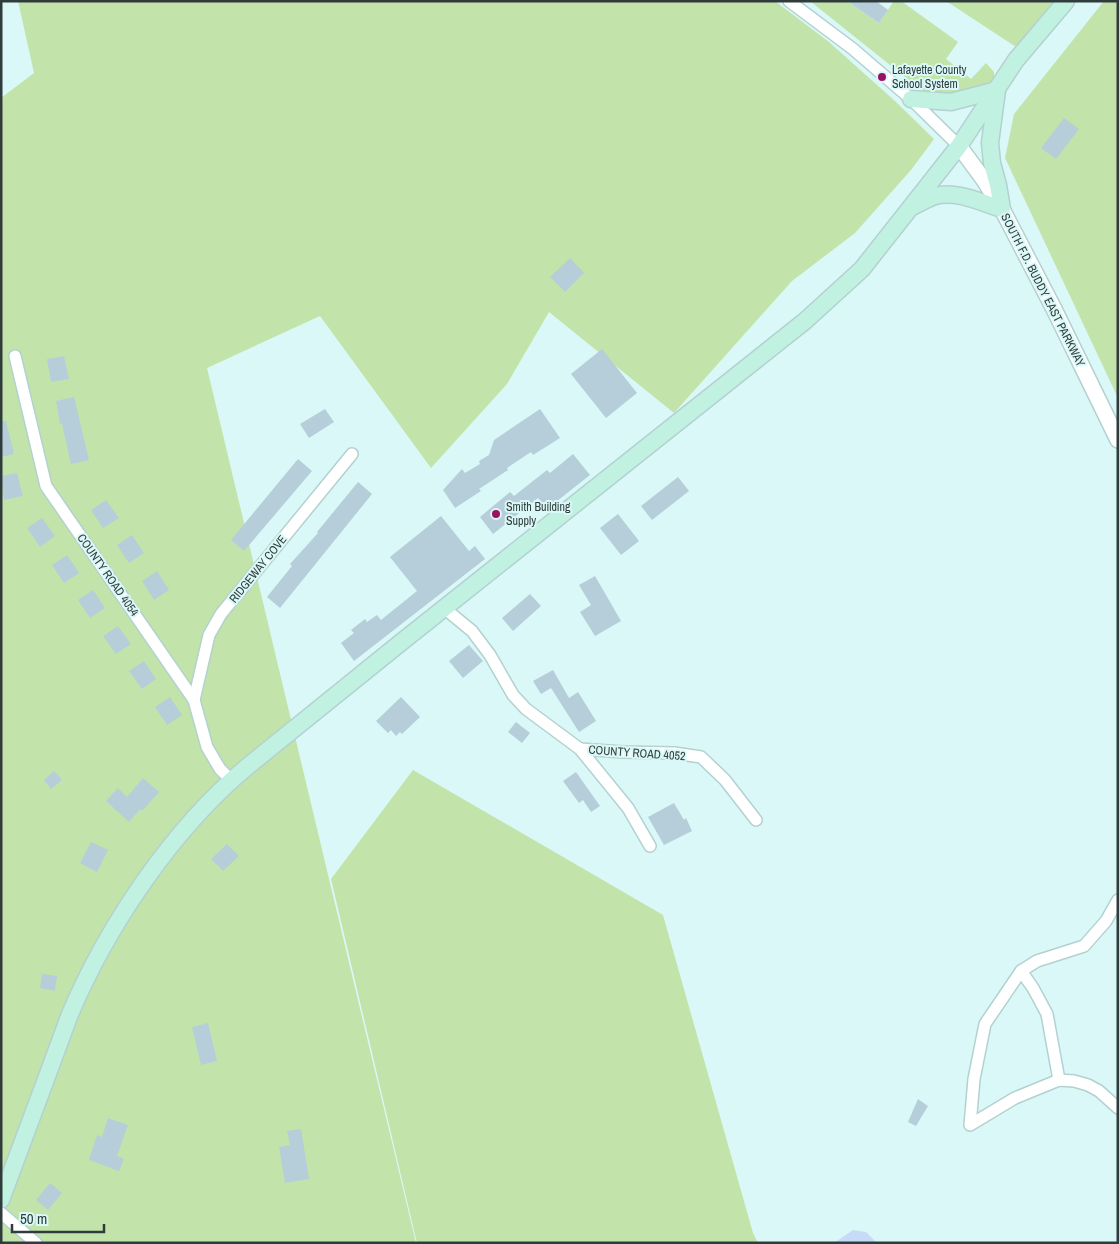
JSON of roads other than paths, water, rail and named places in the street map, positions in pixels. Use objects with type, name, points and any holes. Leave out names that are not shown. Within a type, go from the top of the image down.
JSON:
[{"type":"main road","points":[[1,1200],[70,1014],[97,958],[151,870],[198,816],[231,780],[806,320],[862,269],[959,146],[1016,60],[1066,1]]},
{"type":"main road","points":[[911,99],[952,102],[997,90]]},
{"type":"main road","points":[[910,208],[936,196],[950,195],[1002,209],[992,163],[990,143],[992,116],[997,90]]},
{"type":"street","points":[[790,1],[854,49],[911,99],[959,146]]},
{"type":"street","name":"SOUTH F.D. BUDDY EAST PARKWAY","points":[[959,146],[1002,209],[1054,309],[1118,440]]},
{"type":"street","name":"COUNTY ROAD 4054","points":[[15,356],[46,486],[194,700],[208,747],[220,769],[231,780]]},
{"type":"street","name":"RIDGEWAY COVE","points":[[194,700],[209,635],[221,614],[352,454]]},
{"type":"street","name":"COUNTY ROAD 4052","points":[[444,608],[472,630],[490,655],[513,695],[526,709],[580,749],[628,808],[650,846]]},
{"type":"street","name":"COUNTY ROAD 4052","points":[[580,749],[674,753],[701,758],[726,780],[756,820]]},
{"type":"street","points":[[1118,900],[1106,921],[1084,946],[1037,961],[1021,971],[985,1024],[974,1079],[970,1125],[1015,1098],[1059,1080],[1074,1081],[1099,1090],[1118,1108]]},
{"type":"street","points":[[1021,971],[1047,1014],[1059,1080]]},
{"type":"street","points":[[1,1213],[36,1243]]},
{"type":"water","points":[[853,1230],[866,1232],[877,1243],[834,1243]]},
{"type":"place","name":"Lafayette County School System","points":[[882,77]]},
{"type":"place","name":"Smith Building Supply","points":[[496,514]]}]
